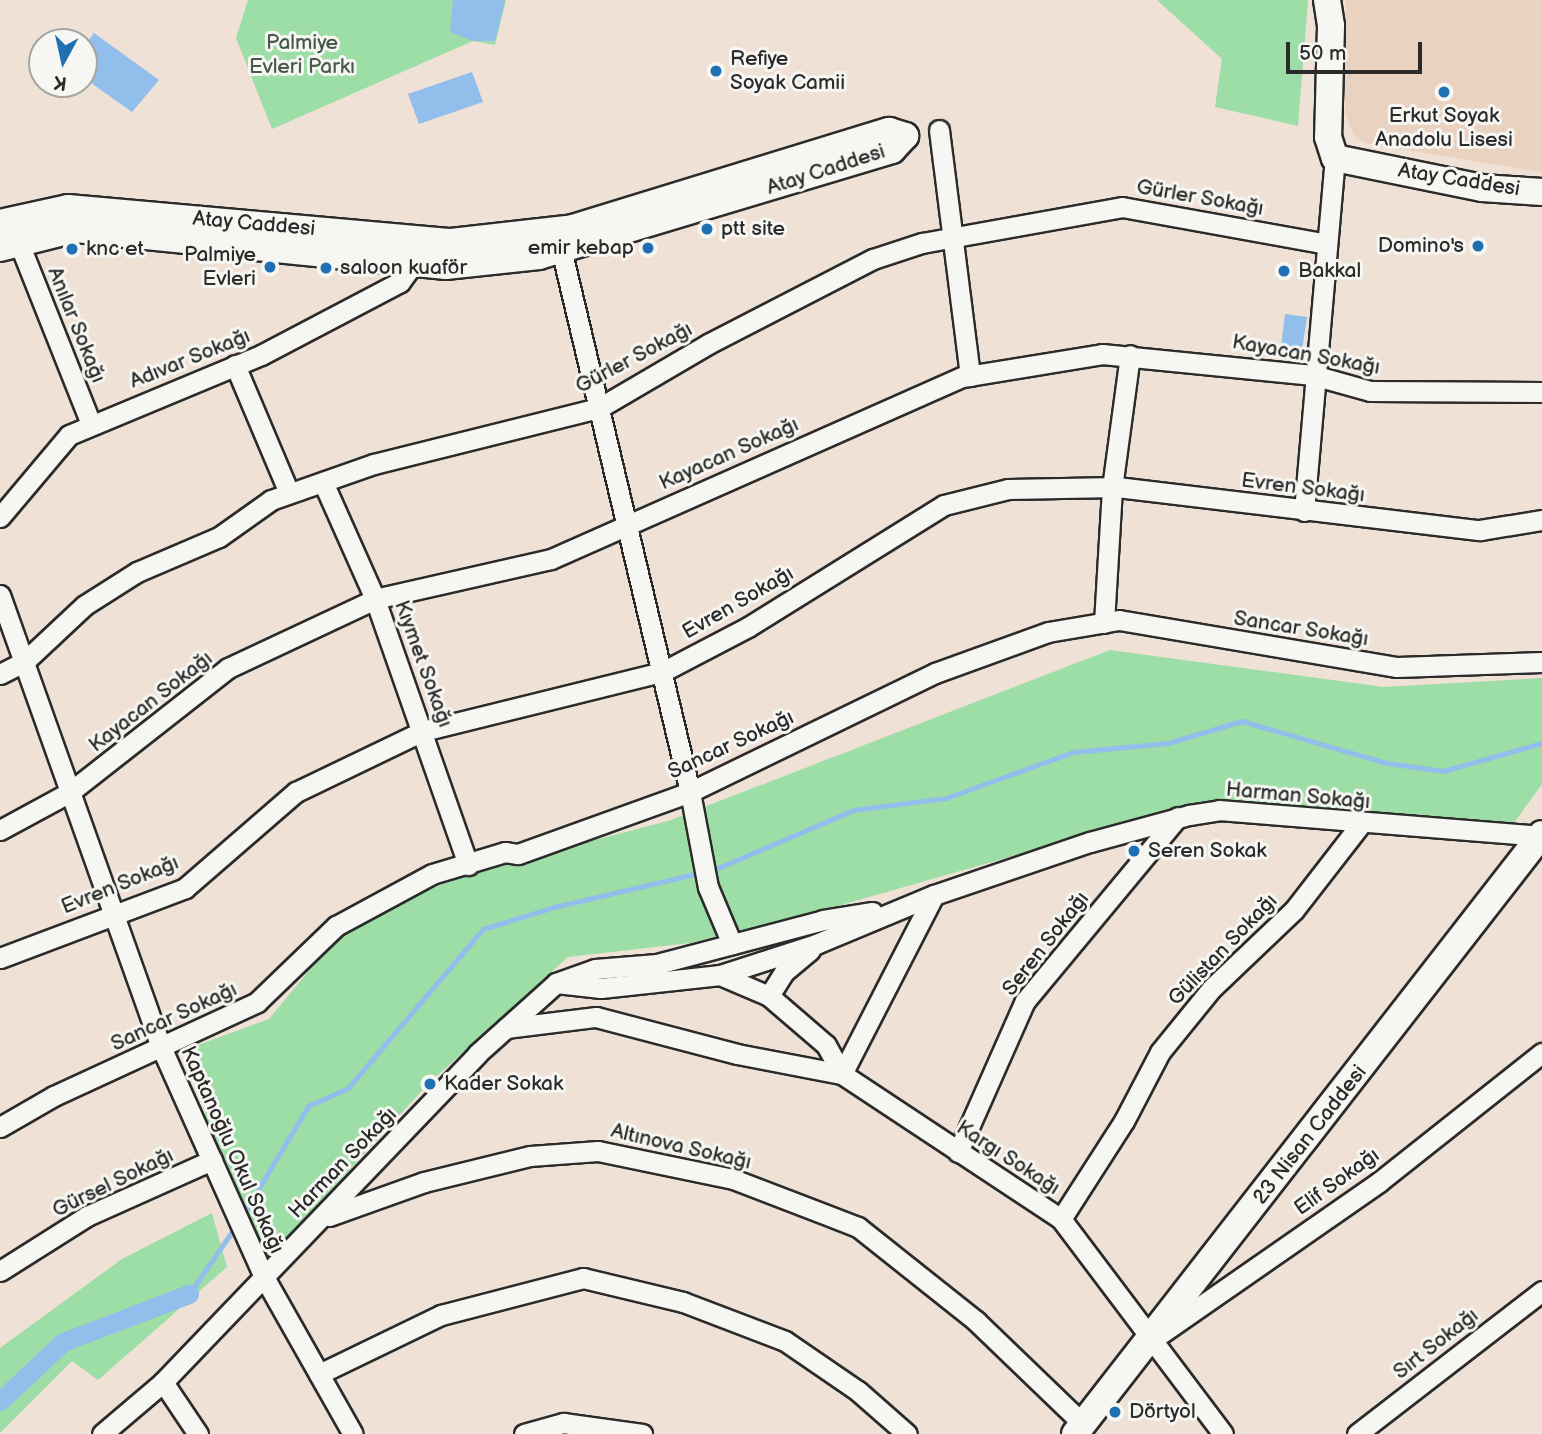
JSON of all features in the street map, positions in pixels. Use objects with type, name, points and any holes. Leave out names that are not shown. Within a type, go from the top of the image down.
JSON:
[{"type":"main road","points":[[1327,0],[1332,26],[1328,137],[1335,158]]},
{"type":"main road","name":"Atay Caddesi","points":[[0,223],[68,208],[267,235],[414,263],[446,266],[562,253],[892,150],[905,136],[889,131],[573,228],[451,242],[267,235],[76,229],[10,246]]},
{"type":"main road","name":"Atay Caddesi","points":[[1335,158],[1482,188],[1542,192]]},
{"type":"main road","name":"23 Nisan Caddesi","points":[[1079,1429],[1152,1340],[1542,835]]},
{"type":"street","points":[[939,130],[956,236],[970,376]]},
{"type":"street","points":[[1304,511],[1313,375],[1335,158]]},
{"type":"street","name":"Gürler Sokağı","points":[[0,674],[24,662],[85,605],[137,572],[219,537],[271,500],[373,464],[599,408],[708,344],[873,259],[956,236],[1122,207],[1327,244]]},
{"type":"street","name":"Anılar Sokağı","points":[[10,246],[91,424]]},
{"type":"street","points":[[562,253],[690,792],[708,887],[732,944]]},
{"type":"street","name":"Adıvar Sokağı","points":[[0,517],[69,435],[234,365],[400,282],[414,263]]},
{"type":"street","name":"Kayacan Sokağı","points":[[0,830],[70,792],[228,668],[375,599],[551,559],[970,376],[1102,354],[1313,375],[1370,391],[1542,392]]},
{"type":"street","points":[[1104,623],[1112,488],[1130,355]]},
{"type":"street","points":[[234,365],[289,493]]},
{"type":"street","name":"Kıymet Sokağı","points":[[323,482],[375,599],[468,866]]},
{"type":"street","name":"Evren Sokağı","points":[[0,958],[185,888],[296,792],[423,731],[662,672],[748,627],[944,505],[1008,489],[1112,488],[1480,530],[1542,520]]},
{"type":"street","name":"Kaptanoğlu Okul Sokağı","points":[[0,595],[162,1049],[264,1277],[353,1434]]},
{"type":"street","name":"Sancar Sokağı","points":[[0,1127],[54,1096],[162,1049],[257,1002],[336,926],[432,874],[468,866],[505,852],[518,854],[690,792],[935,673],[1048,632],[1119,620],[1398,667],[1542,662]]},
{"type":"street","name":"Harman Sokağı","points":[[556,983],[601,988],[720,975],[816,944],[934,895],[1090,842],[1178,817],[1219,810],[1360,825],[1542,835]]},
{"type":"street","name":"Seren Sokağı","points":[[958,1152],[1025,1001],[1178,817]]},
{"type":"street","name":"Gülistan Sokağı","points":[[1061,1219],[1124,1121],[1160,1052],[1212,988],[1294,910],[1360,825]]},
{"type":"street","points":[[506,1028],[596,1017],[737,1054],[842,1074],[934,895]]},
{"type":"street","name":"Harman Sokağı","points":[[102,1434],[163,1382],[506,1028],[556,983],[596,969],[657,964],[822,920],[897,909]]},
{"type":"street","points":[[769,996],[785,972],[816,944]]},
{"type":"street","name":"Kargı Sokağı","points":[[720,975],[769,996],[826,1045],[842,1074],[1061,1219],[1223,1434]]},
{"type":"street","name":"Elif Sokağı","points":[[1152,1340],[1379,1182],[1542,1053]]},
{"type":"street","name":"Altınova Sokağı","points":[[323,1218],[424,1182],[530,1156],[598,1151],[733,1179],[858,1227],[976,1321],[1079,1429]]},
{"type":"street","name":"Gürsel Sokağı","points":[[0,1271],[87,1216],[212,1160]]},
{"type":"street","points":[[319,1374],[441,1315],[583,1278],[683,1302],[785,1342],[858,1391],[907,1434]]},
{"type":"street","name":"Sırt Sokağı","points":[[1357,1434],[1542,1291]]},
{"type":"street","points":[[163,1382],[198,1434]]},
{"type":"street","points":[[524,1434],[564,1423],[642,1434]]},
{"type":"shaded area","name":"Erkut Soyak Anadolu Lisesi","points":[[1346,0],[1542,0],[1542,172],[1364,143],[1353,134],[1345,112]]},
{"type":"green space","name":"Palmiye Evleri Parkı","points":[[248,0],[506,0],[495,45],[473,41],[272,129],[236,38]]},
{"type":"green space","points":[[1157,0],[1308,0],[1298,126],[1215,107],[1222,59]]},
{"type":"green space","points":[[1110,650],[1384,687],[1542,678],[1542,784],[1514,823],[1191,805],[841,905],[690,943],[568,957],[427,1085],[267,1260],[217,1154],[187,1049],[269,1019],[344,928],[468,873],[668,821]]},
{"type":"green space","points":[[212,1213],[227,1267],[98,1380],[72,1361],[0,1433],[0,1348],[122,1259]]},
{"type":"water","points":[[453,0],[505,0],[495,41],[473,41],[450,32]]},
{"type":"water","points":[[98,36],[159,80],[132,112],[98,88]]},
{"type":"water","points":[[472,72],[483,102],[419,124],[408,94]]},
{"type":"water","points":[[1285,314],[1307,317],[1302,350],[1281,347]]},
{"type":"waterway","points":[[718,868],[853,810],[946,798],[1073,752],[1168,743],[1242,721],[1387,763],[1443,771],[1542,743]]},
{"type":"waterway","points":[[245,1211],[308,1106],[348,1088],[483,929],[554,907],[699,873]]},
{"type":"waterway","points":[[189,1294],[233,1230]]},
{"type":"waterway","points":[[0,1401],[63,1342],[189,1294]]},
{"type":"place","name":"Refiye Soyak Camii","points":[[716,71]]},
{"type":"place","name":"Erkut Soyak Anadolu Lisesi","points":[[1444,92]]},
{"type":"place","name":"ptt site","points":[[707,229]]},
{"type":"place","name":"Domino's","points":[[1478,246]]},
{"type":"place","name":"emir kebap","points":[[648,248]]},
{"type":"place","name":"knc et","points":[[72,249]]},
{"type":"place","name":"Palmiye Evleri","points":[[270,267]]},
{"type":"place","name":"saloon kuaför","points":[[326,268]]},
{"type":"place","name":"Bakkal","points":[[1284,271]]},
{"type":"place","name":"Seren Sokak","points":[[1134,851]]},
{"type":"place","name":"Kader Sokak","points":[[430,1084]]},
{"type":"place","name":"Dörtyol","points":[[1115,1412]]}]
